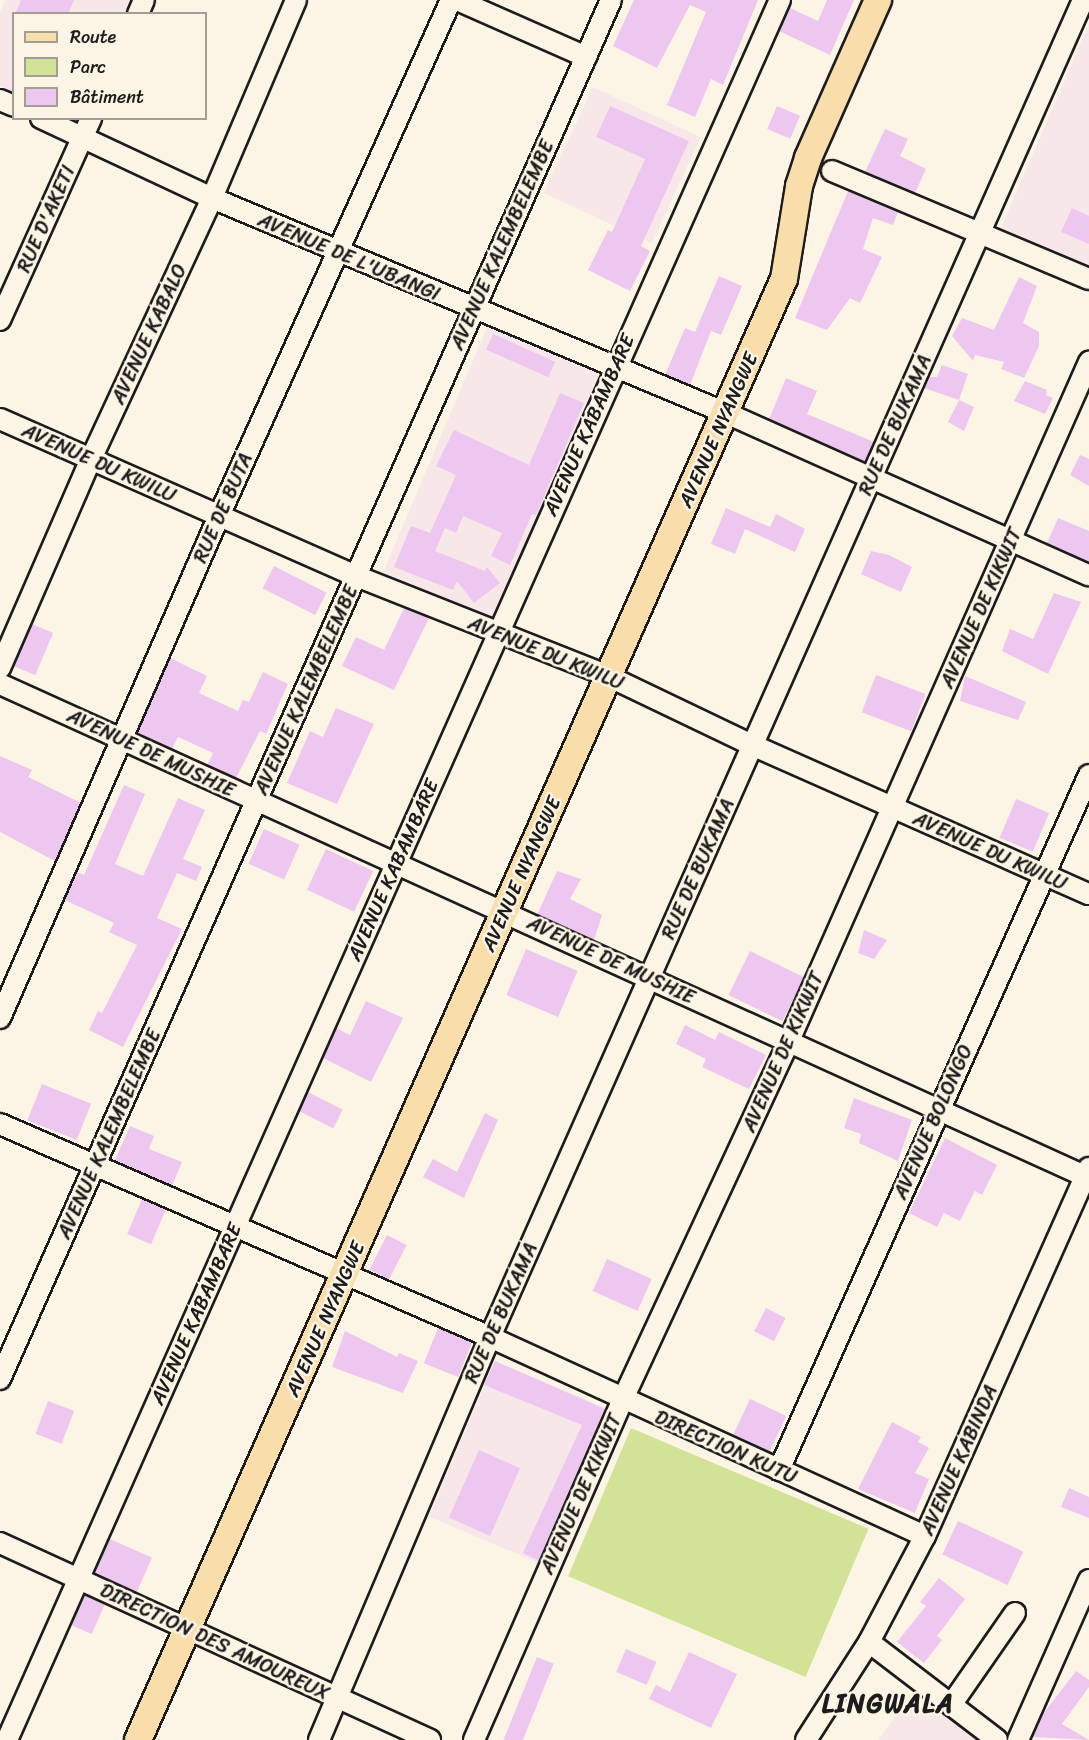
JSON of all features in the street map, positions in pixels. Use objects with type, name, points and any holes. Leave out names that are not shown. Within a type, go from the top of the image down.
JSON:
[{"type":"main road","name":"AVENUE NYANGWE","points":[[138,1740],[784,279],[799,186],[808,158],[878,0]]},
{"type":"street","name":"AVENUE KABALO","points":[[0,669],[91,459],[212,198],[296,0]]},
{"type":"street","name":"RUE DE BUTA","points":[[0,1018],[124,739],[219,516],[451,0]]},
{"type":"street","points":[[457,0],[586,57]]},
{"type":"street","name":"AVENUE KALEMBELEMBE","points":[[0,1379],[611,0]]},
{"type":"street","name":"AVENUE KABAMBARE","points":[[7,1740],[397,863],[613,368],[780,0]]},
{"type":"street","name":"RUE DE BUKAMA","points":[[319,1740],[490,1337],[873,478],[978,233],[1083,0]]},
{"type":"street","name":"AVENUE DE L'UBANGI","points":[[45,120],[212,198],[474,310],[726,413],[1089,575]]},
{"type":"street","name":"RUE D'AKETI","points":[[0,320],[90,120]]},
{"type":"street","points":[[832,171],[1089,279]]},
{"type":"street","name":"AVENUE DE KIKWIT","points":[[474,1740],[622,1401],[788,1043],[890,807],[1011,541],[1089,362]]},
{"type":"street","name":"AVENUE DU KWILU","points":[[0,419],[356,576],[608,676],[752,746],[1089,894]]},
{"type":"street","name":"AVENUE DE MUSHIE","points":[[0,684],[124,739],[256,803],[505,910],[937,1111],[1088,1174]]},
{"type":"street","name":"AVENUE BOLONGO","points":[[779,1470],[937,1111],[1089,775]]},
{"type":"street","name":"DIRECTION KUTU","points":[[0,1124],[490,1337],[622,1401],[925,1536]]},
{"type":"street","name":"AVENUE KABINDA","points":[[806,1740],[869,1642],[925,1536],[1088,1174]]},
{"type":"street","name":"DIRECTION DES AMOUREUX","points":[[0,1543],[430,1740]]},
{"type":"street","points":[[1018,1740],[1089,1580]]},
{"type":"street","points":[[951,1705],[1015,1613]]},
{"type":"street","points":[[869,1642],[997,1740]]},
{"type":"shaded area","points":[[5,0],[131,0],[125,12],[12,12],[12,92],[0,86],[0,12]]},
{"type":"shaded area","points":[[1089,23],[1089,267],[1001,228]]},
{"type":"shaded area","points":[[593,87],[701,137],[651,243],[544,193]]},
{"type":"shaded area","points":[[488,325],[600,373],[495,620],[383,573]]},
{"type":"shaded area","points":[[495,1361],[608,1409],[542,1565],[429,1517]]},
{"type":"shaded area","points":[[921,1682],[997,1740],[878,1740]]},
{"type":"green space","points":[[631,1428],[868,1529],[806,1677],[568,1576]]},
{"type":"building","points":[[21,0],[74,0],[69,12],[16,12]]},
{"type":"building","points":[[634,0],[758,0],[723,85],[711,79],[695,117],[667,105],[706,12],[690,5],[657,68],[613,46]]},
{"type":"building","points":[[827,0],[854,0],[830,55],[779,31],[790,8],[818,21]]},
{"type":"building","points":[[610,106],[689,141],[641,246],[650,251],[630,291],[588,270],[608,230],[612,232],[645,159],[596,137]]},
{"type":"building","points":[[777,106],[800,116],[790,139],[767,129]]},
{"type":"building","points":[[885,129],[908,139],[900,156],[926,169],[915,193],[865,172]]},
{"type":"building","points":[[848,191],[898,212],[893,225],[873,218],[863,249],[882,257],[860,303],[850,298],[827,330],[795,318]]},
{"type":"building","points":[[1072,208],[1089,216],[1089,244],[1061,232]]},
{"type":"building","points":[[719,276],[742,286],[721,335],[711,331],[690,385],[665,375],[685,328],[695,332]]},
{"type":"building","points":[[1019,277],[1037,286],[1023,323],[1039,332],[1039,346],[1024,378],[1001,369],[1004,362],[975,355],[973,361],[952,336],[962,318],[994,330]]},
{"type":"building","points":[[493,334],[555,362],[548,377],[486,350]]},
{"type":"building","points":[[942,365],[968,374],[959,400],[924,388],[930,377],[937,377]]},
{"type":"building","points":[[786,378],[817,391],[807,414],[874,442],[865,462],[769,419]]},
{"type":"building","points":[[1025,381],[1047,390],[1046,395],[1053,398],[1045,414],[1014,401]]},
{"type":"building","points":[[560,393],[584,403],[536,515],[532,514],[510,565],[491,556],[502,533],[463,516],[456,533],[445,528],[435,551],[485,571],[487,567],[500,583],[474,603],[457,581],[453,590],[394,567],[411,526],[430,533],[456,475],[436,466],[454,430],[529,465]]},
{"type":"building","points":[[959,400],[974,407],[964,431],[948,422]]},
{"type":"building","points":[[1080,455],[1089,459],[1089,486],[1070,475]]},
{"type":"building","points":[[726,508],[770,527],[776,514],[805,529],[795,552],[745,529],[735,554],[711,544]]},
{"type":"building","points":[[1058,518],[1089,531],[1089,562],[1047,543]]},
{"type":"building","points":[[871,551],[889,555],[912,567],[901,592],[861,574]]},
{"type":"building","points":[[274,566],[327,593],[315,615],[263,588]]},
{"type":"building","points":[[1054,593],[1081,602],[1048,674],[1002,651],[1010,629],[1033,639]]},
{"type":"building","points":[[404,608],[429,618],[394,690],[342,666],[356,637],[384,650]]},
{"type":"building","points":[[32,624],[53,633],[35,675],[14,666]]},
{"type":"building","points":[[170,658],[207,676],[199,693],[238,711],[243,700],[249,702],[263,672],[288,684],[266,734],[260,731],[236,778],[207,765],[213,753],[178,737],[172,749],[137,733]]},
{"type":"building","points":[[876,675],[925,694],[911,731],[862,712]]},
{"type":"building","points":[[965,676],[1026,702],[1018,720],[960,701]]},
{"type":"building","points":[[336,708],[374,724],[337,804],[287,783],[310,731],[323,737]]},
{"type":"building","points":[[0,756],[32,770],[28,777],[81,803],[55,861],[0,832]]},
{"type":"building","points":[[124,785],[145,794],[115,864],[143,876],[178,798],[205,810],[183,859],[202,867],[196,881],[177,873],[157,918],[182,929],[123,1047],[89,1030],[98,1011],[102,1013],[137,945],[109,932],[114,923],[65,900],[77,872],[84,875]]},
{"type":"building","points":[[1016,799],[1049,813],[1033,852],[1000,838]]},
{"type":"building","points":[[264,829],[300,845],[284,880],[249,864]]},
{"type":"building","points":[[326,849],[373,871],[354,912],[307,890]]},
{"type":"building","points":[[557,871],[581,879],[570,899],[602,915],[594,940],[537,915]]},
{"type":"building","points":[[864,930],[887,940],[874,959],[858,953]]},
{"type":"building","points":[[526,949],[578,971],[558,1017],[506,995]]},
{"type":"building","points":[[750,951],[804,977],[782,1021],[729,995]]},
{"type":"building","points":[[366,1001],[403,1018],[371,1082],[323,1058],[336,1028],[350,1035]]},
{"type":"building","points":[[685,1025],[715,1040],[719,1032],[766,1055],[749,1089],[702,1067],[706,1059],[676,1044]]},
{"type":"building","points":[[42,1084],[91,1104],[77,1140],[27,1120]]},
{"type":"building","points":[[308,1092],[343,1110],[333,1128],[298,1111]]},
{"type":"building","points":[[854,1098],[912,1120],[898,1161],[859,1143],[861,1134],[844,1128]]},
{"type":"building","points":[[485,1113],[498,1120],[464,1198],[423,1177],[433,1159],[457,1172]]},
{"type":"building","points":[[130,1126],[154,1136],[149,1149],[182,1162],[172,1186],[115,1160]]},
{"type":"building","points":[[945,1138],[997,1165],[982,1195],[975,1191],[960,1221],[944,1213],[937,1227],[909,1213]]},
{"type":"building","points":[[142,1199],[166,1209],[151,1244],[127,1234]]},
{"type":"building","points":[[387,1235],[407,1245],[389,1280],[369,1270]]},
{"type":"building","points":[[607,1259],[652,1279],[638,1311],[593,1291]]},
{"type":"building","points":[[766,1308],[786,1318],[774,1341],[754,1331]]},
{"type":"building","points":[[438,1328],[472,1342],[458,1377],[424,1363]]},
{"type":"building","points":[[345,1331],[397,1357],[399,1353],[418,1361],[403,1393],[332,1367]]},
{"type":"building","points":[[495,1361],[605,1409],[539,1561],[523,1553],[582,1425],[484,1385]]},
{"type":"building","points":[[750,1399],[786,1416],[770,1451],[734,1434]]},
{"type":"building","points":[[48,1401],[74,1411],[62,1444],[35,1434]]},
{"type":"building","points":[[892,1422],[921,1437],[918,1442],[929,1448],[915,1473],[929,1479],[915,1513],[858,1489]]},
{"type":"building","points":[[479,1450],[520,1468],[490,1536],[449,1518]]},
{"type":"building","points":[[1069,1488],[1089,1497],[1089,1518],[1061,1507]]},
{"type":"building","points":[[958,1521],[1023,1551],[1008,1585],[942,1555]]},
{"type":"building","points":[[110,1539],[152,1558],[137,1592],[95,1574]]},
{"type":"building","points":[[939,1578],[965,1599],[937,1636],[942,1640],[924,1663],[897,1642],[926,1606],[920,1602]]},
{"type":"building","points":[[85,1595],[105,1604],[92,1634],[72,1625]]},
{"type":"building","points":[[626,1649],[656,1662],[647,1685],[616,1672]]},
{"type":"building","points":[[689,1652],[737,1674],[711,1728],[649,1699],[656,1685],[670,1692]]},
{"type":"building","points":[[537,1657],[554,1664],[523,1740],[503,1740]]},
{"type":"building","points":[[1076,1671],[1089,1680],[1089,1687],[1062,1724],[1089,1740],[1033,1737],[1043,1714]]},
{"type":"district","name":"LINGWALA","points":[[888,1704]]}]
